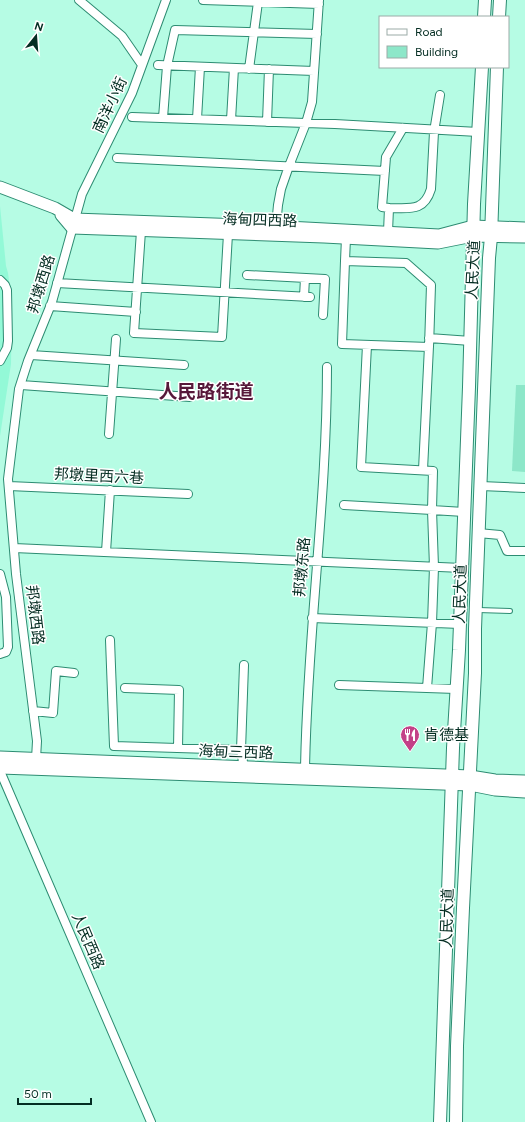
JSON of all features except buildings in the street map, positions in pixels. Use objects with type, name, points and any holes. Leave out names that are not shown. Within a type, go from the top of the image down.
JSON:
[{"type":"main road","points":[[484,16],[485,0]]},
{"type":"main road","points":[[499,16],[500,0]]},
{"type":"main road","name":"人民大道","points":[[440,1122],[452,780],[460,624],[471,341],[473,231],[482,68]]},
{"type":"main road","name":"人民大道","points":[[456,1122],[457,1046],[464,871],[470,781],[478,533],[489,258],[492,232],[497,68]]},
{"type":"main road","points":[[0,187],[55,208],[73,224]]},
{"type":"main road","name":"海甸四西路","points":[[73,224],[276,226],[439,235],[473,231]]},
{"type":"main road","name":"海甸四西路","points":[[73,224],[141,231],[346,238],[438,243],[473,231]]},
{"type":"main road","points":[[492,232],[525,228]]},
{"type":"main road","points":[[473,231],[525,237]]},
{"type":"main road","name":"海甸三西路","points":[[0,758],[305,770],[470,781]]},
{"type":"main road","name":"海甸三西路","points":[[0,770],[452,780]]},
{"type":"main road","points":[[470,781],[495,780],[525,782]]},
{"type":"main road","points":[[470,781],[495,790],[525,792]]},
{"type":"street","points":[[79,0],[122,36],[142,65]]},
{"type":"street","name":"南洋小街","points":[[73,224],[82,194],[119,122],[132,93],[166,0]]},
{"type":"street","points":[[204,0],[319,2],[312,102],[306,123],[288,166],[279,200],[276,226]]},
{"type":"street","points":[[249,69],[258,2]]},
{"type":"street","points":[[163,118],[162,66],[175,30],[317,34]]},
{"type":"street","points":[[162,66],[314,71]]},
{"type":"street","points":[[197,119],[200,67]]},
{"type":"street","points":[[231,120],[234,68]]},
{"type":"street","points":[[267,122],[269,69]]},
{"type":"street","points":[[403,128],[386,157],[382,207],[407,208],[420,206],[426,201],[431,189],[435,130],[440,95]]},
{"type":"street","points":[[132,117],[306,123],[478,132]]},
{"type":"street","points":[[117,158],[385,170]]},
{"type":"street","points":[[388,232],[389,208]]},
{"type":"street","name":"邦墩西路","points":[[36,759],[37,741],[14,548],[9,486],[11,450],[20,385],[50,306],[73,224]]},
{"type":"street","points":[[141,231],[134,333],[222,337],[228,234]]},
{"type":"street","points":[[346,238],[342,344],[429,348],[429,342]]},
{"type":"street","points":[[345,261],[406,263],[431,285],[423,470]]},
{"type":"street","points":[[247,275],[325,279],[323,315]]},
{"type":"street","points":[[57,283],[307,297],[305,278]]},
{"type":"street","points":[[0,361],[7,348],[4,340],[8,316],[7,290],[2,283]]},
{"type":"street","points":[[50,306],[136,312]]},
{"type":"street","points":[[109,434],[116,339]]},
{"type":"street","points":[[429,342],[471,341]]},
{"type":"street","points":[[367,345],[361,467],[433,471],[432,510],[434,566],[432,623],[427,688]]},
{"type":"street","points":[[31,355],[184,365]]},
{"type":"street","name":"邦墩东路","points":[[305,770],[312,618],[326,431],[327,367]]},
{"type":"street","points":[[20,385],[190,397]]},
{"type":"street","name":"邦墩里西六巷","points":[[9,486],[188,494]]},
{"type":"street","points":[[481,486],[525,488]]},
{"type":"street","points":[[106,552],[110,490]]},
{"type":"street","points":[[344,505],[464,512]]},
{"type":"street","points":[[478,533],[500,535],[507,551],[525,552]]},
{"type":"street","points":[[14,548],[462,568]]},
{"type":"street","points":[[0,574],[6,596],[8,647],[6,652],[0,654]]},
{"type":"street","points":[[312,618],[460,624]]},
{"type":"street","points":[[110,640],[114,746],[241,750]]},
{"type":"street","points":[[244,665],[241,750],[244,768]]},
{"type":"street","points":[[33,712],[53,713],[56,671],[74,673]]},
{"type":"street","points":[[339,685],[456,689]]},
{"type":"street","points":[[125,688],[179,690],[178,748]]},
{"type":"street","name":"人民西路","points":[[0,770],[151,1122]]},
{"type":"lane","points":[[476,610],[510,611]]},
{"type":"shaded area","points":[[0,206],[6,266],[12,304],[11,364],[0,436]]},
{"type":"place","name":"肯德基","points":[[410,752]]},
{"type":"district","name":"人民路街道","points":[[206,391]]}]
